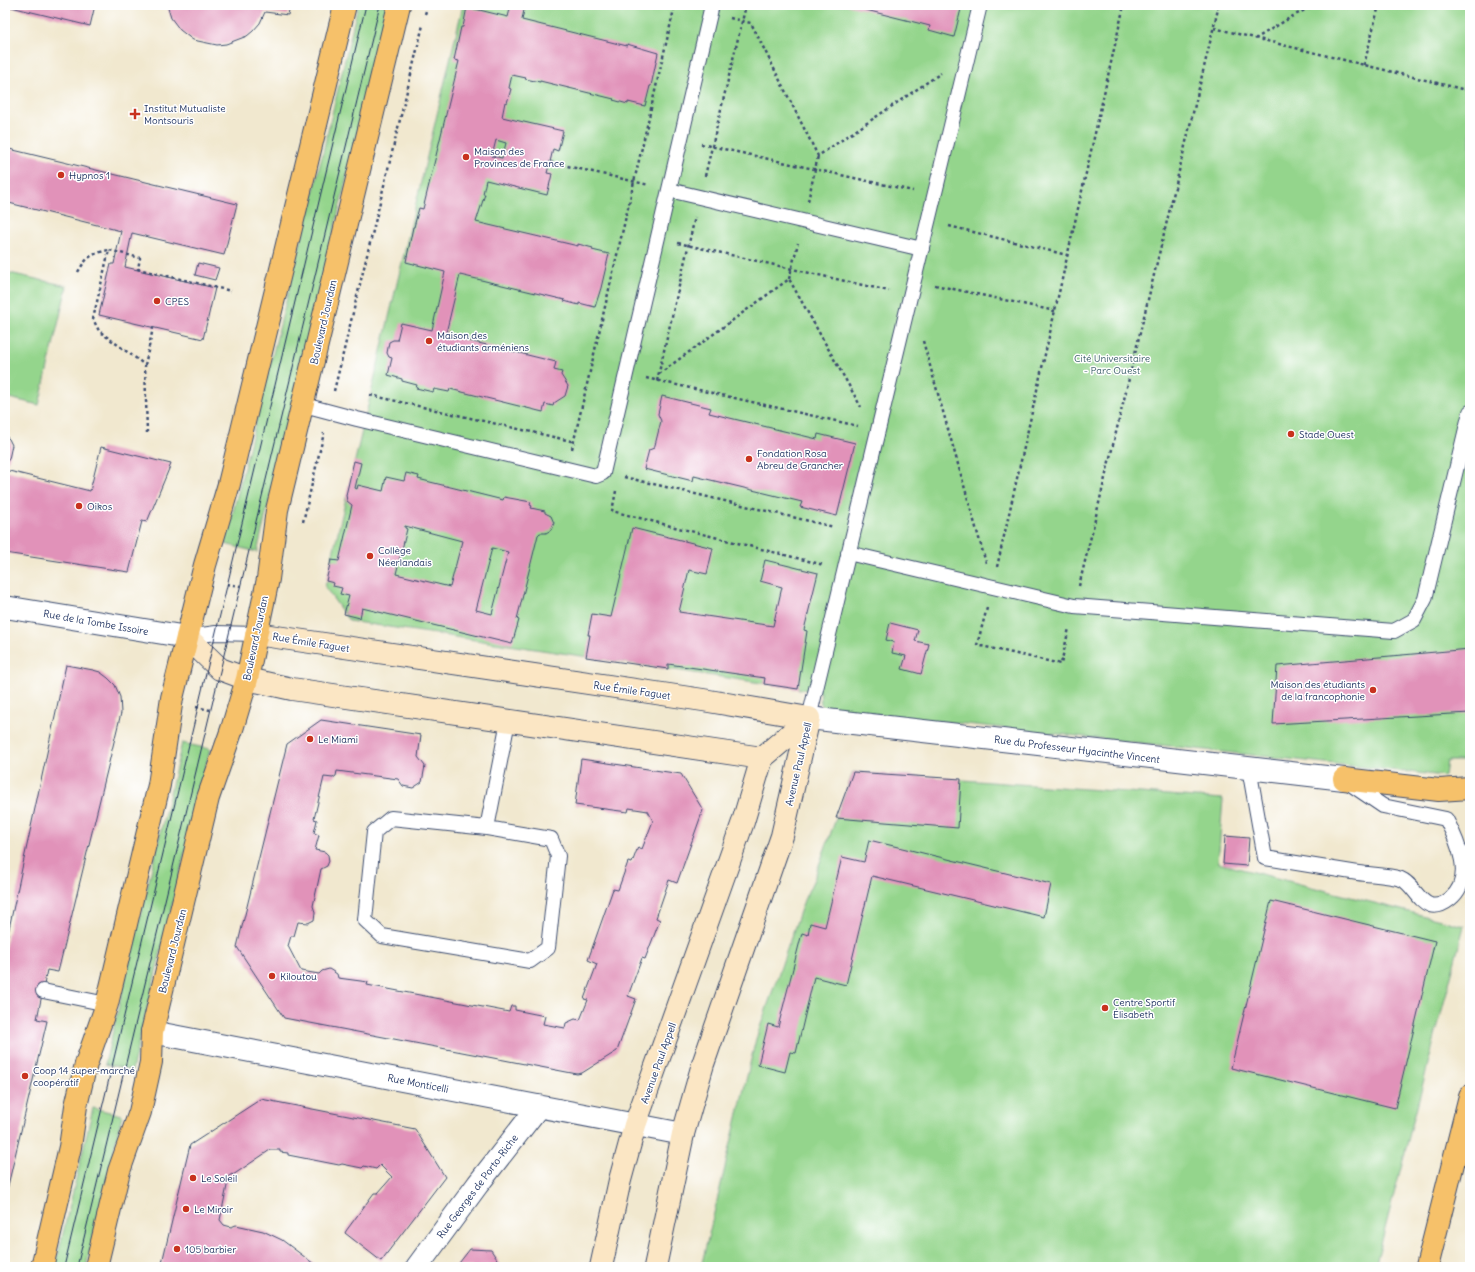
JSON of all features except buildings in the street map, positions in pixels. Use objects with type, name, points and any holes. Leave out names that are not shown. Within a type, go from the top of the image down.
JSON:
[{"type":"main road","points":[[42,1267],[70,1147],[76,1106],[86,1064],[107,1004],[159,785],[172,702],[187,637],[228,484],[345,5]]},
{"type":"main road","name":"Boulevard Jourdan","points":[[96,1267],[119,1171],[140,1112],[151,1062],[152,1032],[208,798],[247,679],[266,591],[278,510],[399,5]]},
{"type":"main road","points":[[1344,779],[1439,790],[1470,788]]},
{"type":"main road","points":[[1426,1267],[1470,1096]]},
{"type":"street","name":"Rue de la Tombe Issoire","points":[[5,607],[187,637]]},
{"type":"street","name":"Rue Émile Faguet","points":[[256,634],[695,699],[809,718]]},
{"type":"street","points":[[187,637],[220,669],[247,679],[292,689],[762,758]]},
{"type":"street","name":"Avenue Paul Appell","points":[[601,1267],[620,1180],[635,1125],[743,822],[762,758],[809,718]]},
{"type":"street","name":"Avenue Paul Appell","points":[[655,1267],[683,1134],[703,1064],[782,836],[809,718]]},
{"type":"street","name":"Rue du Professeur Hyacinthe Vincent","points":[[809,718],[1344,779]]},
{"type":"street","name":"Rue Monticelli","points":[[152,1032],[683,1134]]},
{"type":"street","name":"Rue Georges de Porto-Riche","points":[[417,1267],[478,1184],[539,1106]]},
{"type":"lane","points":[[809,718],[854,531],[876,430],[922,249],[980,5]]},
{"type":"lane","points":[[304,405],[596,476],[603,473],[711,9]]},
{"type":"lane","points":[[669,190],[922,249]]},
{"type":"lane","points":[[848,553],[1074,606],[1394,631],[1414,620],[1425,599],[1470,412]]},
{"type":"lane","name":"Rue Émile Faguet","points":[[187,637],[216,633],[256,634]]},
{"type":"lane","points":[[488,828],[508,721]]},
{"type":"lane","points":[[1249,768],[1264,858],[1402,880],[1425,902],[1432,905],[1443,904],[1451,899],[1458,892],[1464,878],[1464,865],[1457,839],[1446,819],[1383,806],[1344,779]]},
{"type":"lane","points":[[392,818],[488,828],[551,839],[558,856],[548,948],[530,961],[382,936],[365,920],[374,832],[392,818]]},
{"type":"lane","points":[[43,991],[107,1004]]},
{"type":"path","points":[[303,524],[428,5]]},
{"type":"path","points":[[567,469],[675,5]]},
{"type":"path","points":[[657,381],[746,5]]},
{"type":"path","points":[[1124,5],[992,586],[977,645],[1061,664],[1219,5]]},
{"type":"path","points":[[1255,39],[1293,16],[1315,5]]},
{"type":"path","points":[[1364,65],[1379,5]]},
{"type":"path","points":[[711,9],[751,23],[818,156],[968,55]]},
{"type":"path","points":[[1214,28],[1470,91]]},
{"type":"path","points":[[681,140],[934,196],[946,226],[1067,255]]},
{"type":"path","points":[[550,162],[669,190]]},
{"type":"path","points":[[658,239],[910,296],[933,285],[1055,311]]},
{"type":"path","points":[[109,250],[93,319],[99,330],[145,365]]},
{"type":"path","points":[[78,272],[84,261],[92,255],[109,250],[140,258],[138,269],[230,291]]},
{"type":"path","points":[[659,374],[789,280],[876,430]]},
{"type":"path","points":[[147,433],[145,365],[153,328]]},
{"type":"path","points":[[921,334],[992,586]]},
{"type":"path","points":[[642,378],[876,430]]},
{"type":"path","points":[[370,395],[571,441],[574,440]]},
{"type":"path","points":[[620,476],[854,531]]},
{"type":"path","points":[[617,490],[612,511],[844,570]]},
{"type":"path","points":[[202,579],[266,591]]},
{"type":"path","points":[[172,702],[236,716]]},
{"type":"green space","points":[[358,5],[388,5],[257,552],[225,544],[313,194]]},
{"type":"green space","name":"Cité Universitaire - Parc Ouest","points":[[463,5],[1470,5],[1470,761],[1447,761],[1445,776],[828,709],[823,706],[820,700],[821,692],[349,621],[325,587]]},
{"type":"green space","points":[[5,272],[67,286],[39,405],[5,397]]},
{"type":"green space","points":[[182,743],[210,749],[132,1070],[105,1064]]},
{"type":"green space","name":"Centre Sportif Élisabeth","points":[[853,772],[1223,799],[1218,863],[1464,926],[1375,1267],[701,1267],[756,1039],[804,900],[814,879]]},
{"type":"green space","points":[[93,1108],[122,1115],[86,1267],[55,1267]]},
{"type":"tram line","points":[[64,1267],[366,5]]},
{"type":"tram line","points":[[77,1267],[380,5]]},
{"type":"place","name":"Institut Mutualiste Montsouris","points":[[135,114]]},
{"type":"place","name":"Maison des Provinces de France","points":[[466,157]]},
{"type":"place","name":"Hypnos 1","points":[[61,175]]},
{"type":"place","name":"CPES","points":[[157,301]]},
{"type":"place","name":"Maison des étudiants arméniens","points":[[429,341]]},
{"type":"place","name":"Stade Ouest","points":[[1291,434]]},
{"type":"place","name":"Fondation Rosa Abreu de Grancher","points":[[749,459]]},
{"type":"place","name":"Oikos","points":[[79,506]]},
{"type":"place","name":"Collège Néerlandais","points":[[370,556]]},
{"type":"place","name":"Maison des étudiants de la francophonie","points":[[1373,690]]},
{"type":"place","name":"Le Miami","points":[[310,739]]},
{"type":"place","name":"Kiloutou","points":[[272,976]]},
{"type":"place","name":"Centre Sportif Élisabeth","points":[[1105,1008]]},
{"type":"place","name":"Coop 14 super-marché coopératif","points":[[25,1076]]},
{"type":"place","name":"Le Soleil","points":[[193,1178]]},
{"type":"place","name":"Le Miroir","points":[[186,1209]]},
{"type":"place","name":"105 barbier","points":[[177,1249]]}]
